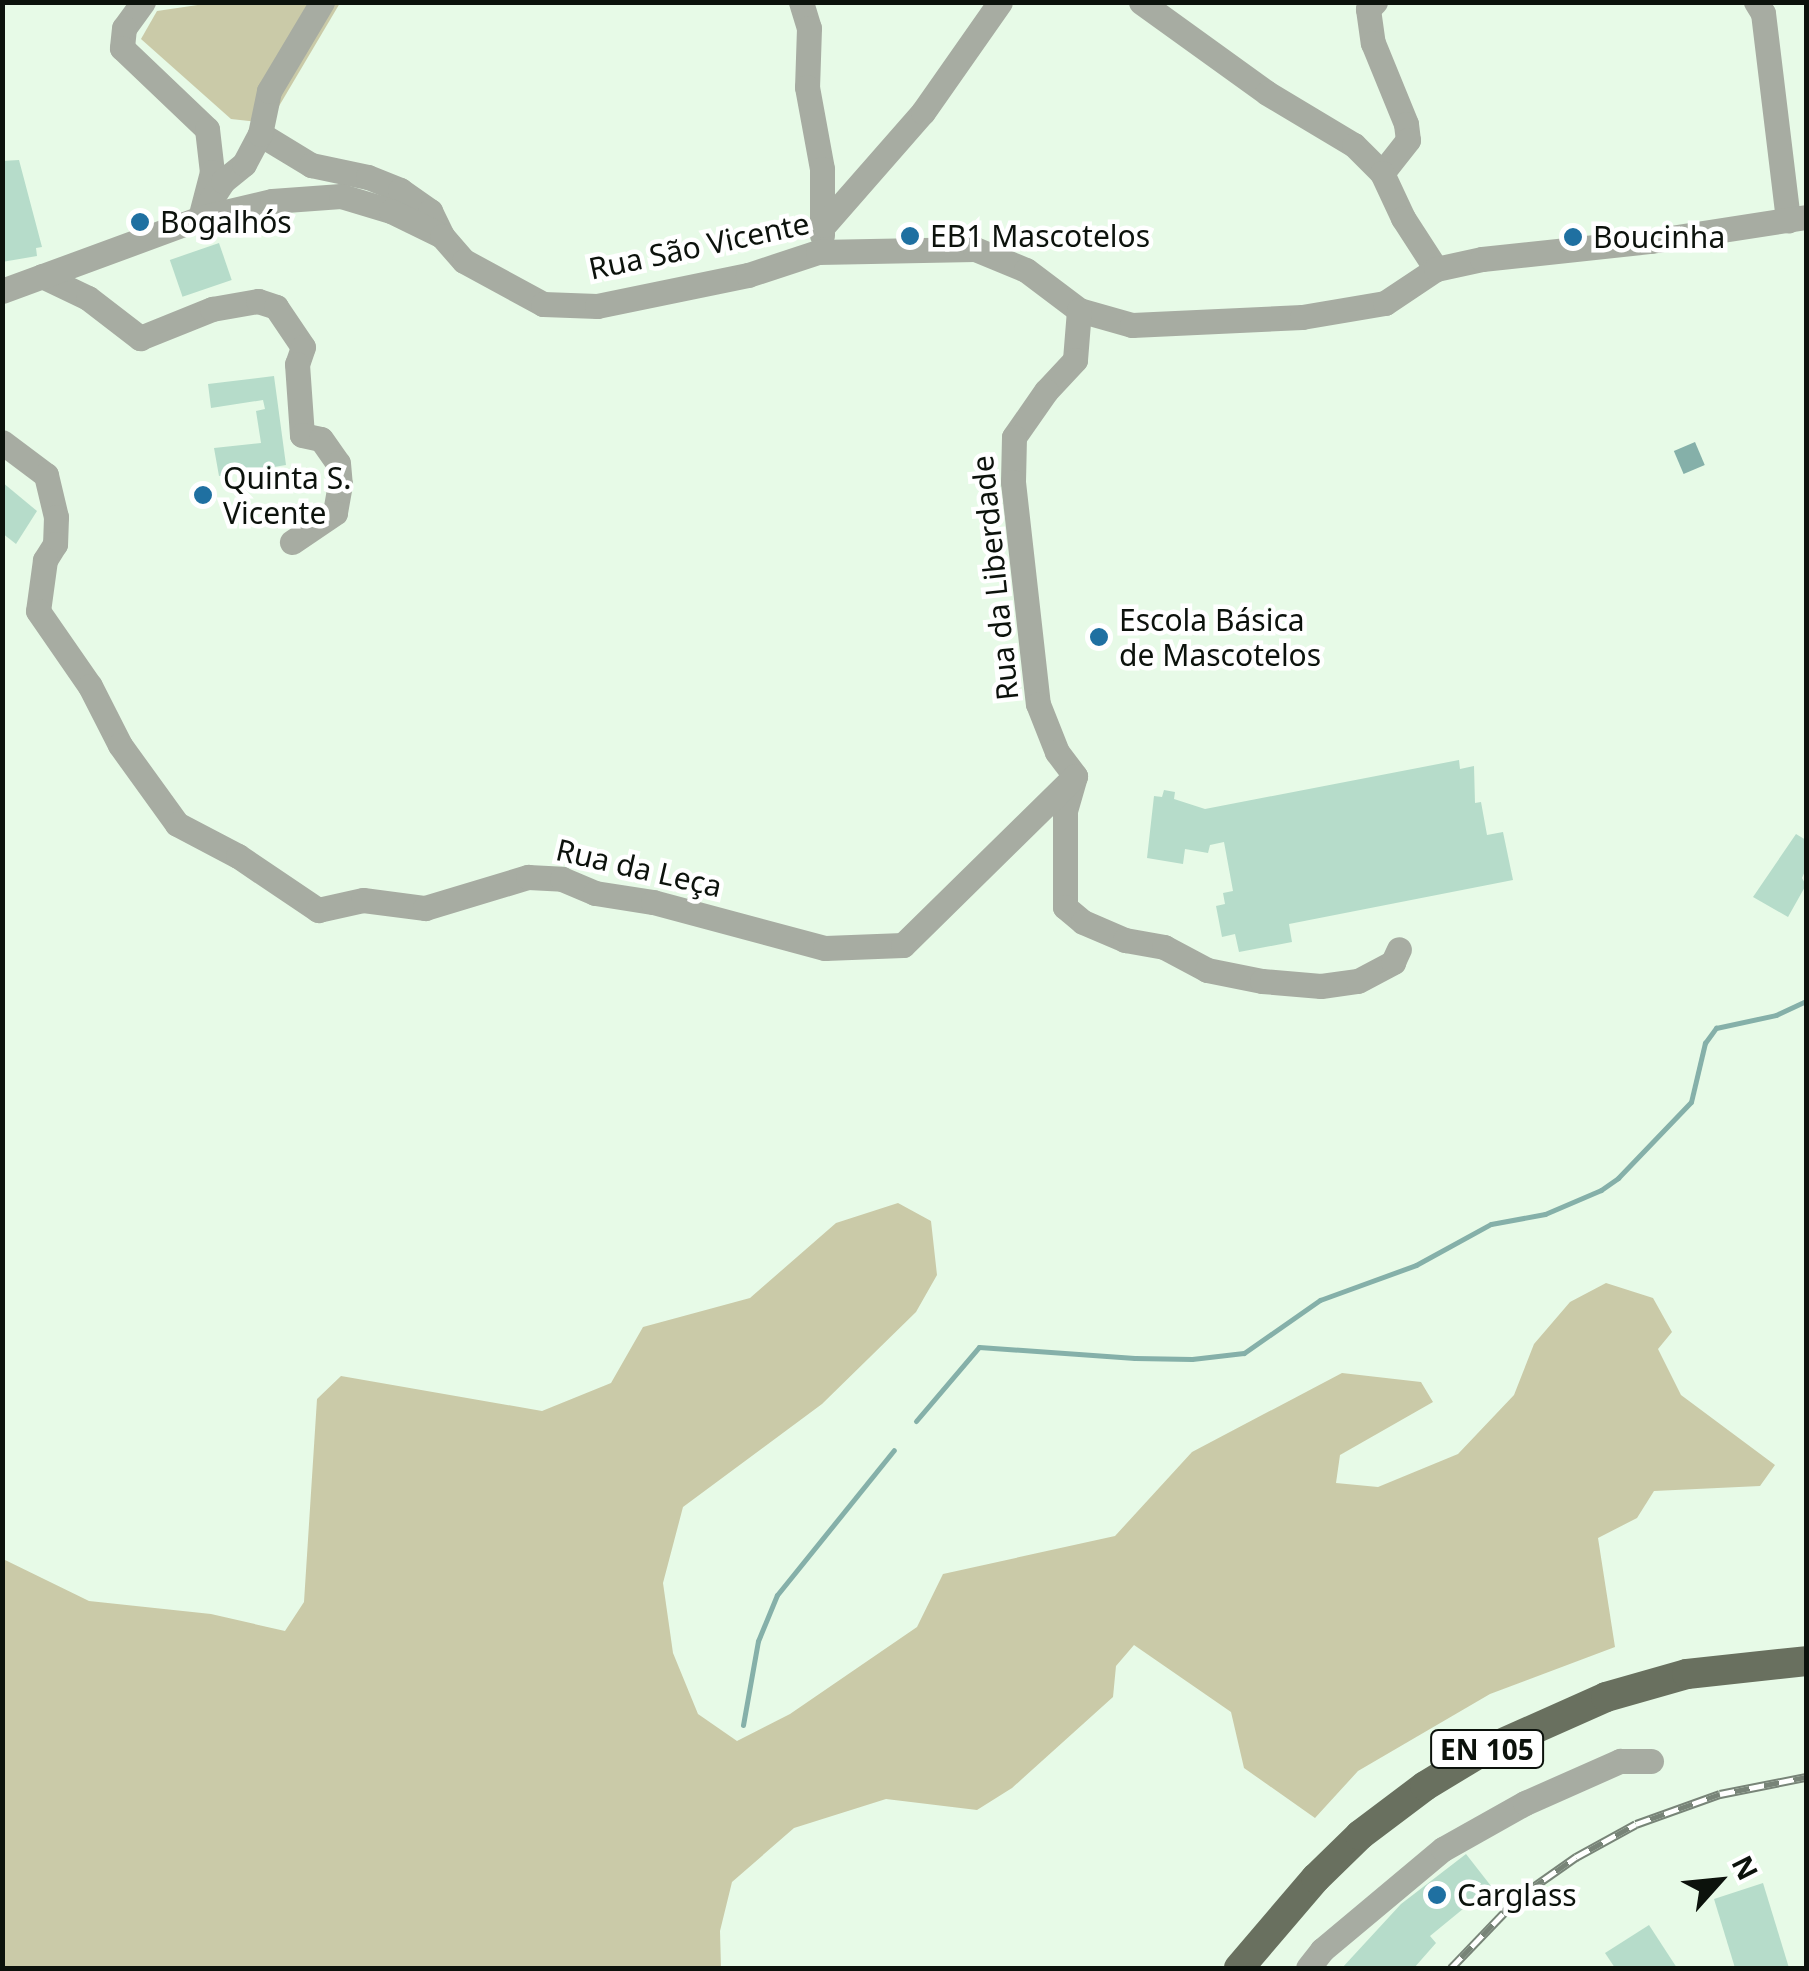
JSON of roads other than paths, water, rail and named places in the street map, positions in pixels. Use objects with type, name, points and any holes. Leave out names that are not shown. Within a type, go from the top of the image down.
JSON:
[{"type":"main road","name":"EN 105","points":[[1239,1968],[1316,1878],[1360,1835],[1425,1786],[1476,1755],[1574,1710],[1654,1683],[1687,1674],[1806,1661]]},
{"type":"street","points":[[143,2],[124,28],[122,48],[208,129],[212,172],[200,218]]},
{"type":"street","points":[[200,218],[223,181],[244,164],[260,134],[269,91],[322,2]]},
{"type":"street","points":[[801,2],[809,28],[807,87],[822,169],[824,225],[818,252]]},
{"type":"street","points":[[824,225],[922,112],[1000,2]]},
{"type":"street","points":[[1142,2],[1268,93],[1354,144],[1382,173],[1403,218],[1436,268]]},
{"type":"street","points":[[1079,310],[1132,325],[1302,317],[1385,303],[1436,268],[1482,258],[1651,242],[1797,219],[1766,31],[1756,2]]},
{"type":"street","points":[[1366,5],[1373,43],[1406,124],[1408,140],[1382,173]]},
{"type":"street","points":[[260,134],[310,165],[368,177],[400,190],[430,211],[442,236]]},
{"type":"street","name":"Rua São Vicente","points":[[2,291],[200,218],[272,201],[342,196],[391,211],[442,236],[464,262],[543,304],[597,306],[748,275],[818,252],[975,249],[1026,270],[1079,310]]},
{"type":"street","points":[[42,276],[88,298],[140,338],[212,309],[258,301],[276,307],[303,348],[297,364],[302,435],[322,439],[338,463],[340,484],[334,513],[292,542]]},
{"type":"street","name":"Rua da Liberdade","points":[[1075,776],[1057,752],[1038,704],[1013,482],[1014,437],[1046,391],[1075,360],[1079,310]]},
{"type":"street","name":"Rua da Leça","points":[[2,442],[46,475],[56,518],[55,544],[45,560],[38,610],[90,686],[120,745],[177,824],[238,856],[318,910],[363,900],[425,908],[528,877],[546,878],[825,948],[904,944],[1075,776]]},
{"type":"street","points":[[1075,776],[1065,810],[1065,908],[1083,922],[1125,940],[1164,947],[1207,970],[1262,981],[1322,986],[1358,981],[1393,962],[1398,949]]},
{"type":"street","points":[[1308,1968],[1322,1950],[1444,1849],[1524,1803],[1620,1761],[1651,1762]]},
{"type":"water","points":[[1695,442],[1705,465],[1684,474],[1674,451]]},
{"type":"waterway","points":[[916,1421],[979,1347],[1135,1358],[1192,1359],[1244,1353],[1320,1300],[1416,1265],[1491,1224],[1545,1214],[1601,1190],[1618,1178],[1691,1102],[1705,1043],[1716,1028],[1776,1015],[1806,1001]]},
{"type":"waterway","points":[[743,1725],[758,1641],[777,1595],[894,1450]]},
{"type":"railway","points":[[1451,1968],[1519,1897],[1576,1857],[1636,1824],[1720,1794],[1806,1777]]},
{"type":"place","name":"Bogalhós","points":[[140,222]]},
{"type":"place","name":"EB1 Mascotelos","points":[[910,236]]},
{"type":"place","name":"Boucinha","points":[[1573,237]]},
{"type":"place","name":"Quinta S. Vicente","points":[[203,495]]},
{"type":"place","name":"Escola Básica de Mascotelos","points":[[1099,637]]},
{"type":"place","name":"Carglass","points":[[1437,1895]]}]
